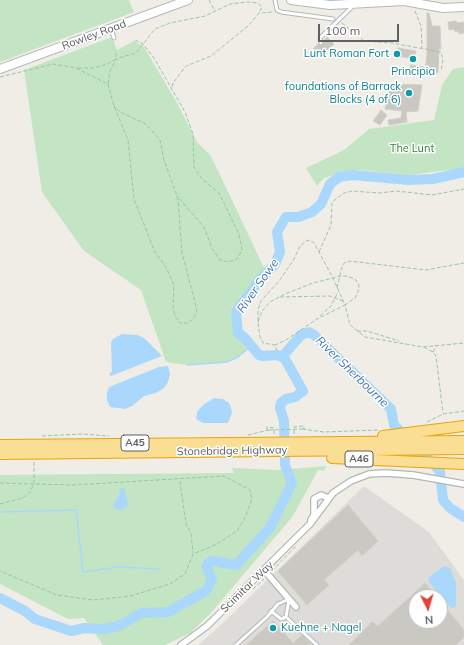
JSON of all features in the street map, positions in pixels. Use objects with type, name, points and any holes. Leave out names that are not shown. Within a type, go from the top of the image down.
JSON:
[{"type":"highway","points":[[414,438],[464,426]]},
{"type":"highway","points":[[414,438],[464,441]]},
{"type":"highway","name":"Stonebridge Highway","points":[[0,454],[234,450],[296,444],[414,438]]},
{"type":"highway","name":"Stonebridge Highway","points":[[296,444],[407,451],[464,449]]},
{"type":"highway","name":"A46","points":[[296,444],[421,462],[464,464]]},
{"type":"highway","name":"Stonebridge Highway","points":[[0,445],[272,446]]},
{"type":"street","name":"Rowley Road","points":[[0,69],[188,0]]},
{"type":"street","points":[[291,0],[330,5],[404,0],[443,8],[464,7]]},
{"type":"street","name":"Scimitar Way","points":[[181,645],[207,626],[264,570],[310,524],[328,498],[341,487],[369,474],[386,473],[434,478],[464,484]]},
{"type":"street","name":"Scimitar Way","points":[[310,524],[314,515],[314,499],[321,494],[328,498]]},
{"type":"street","points":[[264,570],[296,607]]},
{"type":"lane","points":[[275,0],[277,10],[281,12],[333,19]]},
{"type":"lane","points":[[322,43],[320,38],[339,21],[348,3]]},
{"type":"lane","points":[[111,29],[114,38]]},
{"type":"lane","points":[[236,645],[267,617],[278,604],[289,599]]},
{"type":"lane","points":[[286,617],[289,599]]},
{"type":"lane","points":[[271,611],[281,619],[286,617]]},
{"type":"lane","points":[[286,617],[317,645]]},
{"type":"path","points":[[209,0],[215,12]]},
{"type":"path","points":[[0,77],[53,64],[76,68],[98,67],[116,59],[131,55],[143,44],[155,29],[170,23],[205,16],[230,4],[246,2],[260,4],[261,9],[259,13],[248,26],[211,56],[186,66],[178,76],[172,88]]},
{"type":"path","points":[[415,9],[421,26],[422,49]]},
{"type":"path","points":[[259,13],[271,12]]},
{"type":"path","points":[[339,21],[364,41],[440,52],[442,60],[441,71]]},
{"type":"path","points":[[135,40],[143,44],[172,88],[191,125],[194,139],[194,166],[202,179],[219,193],[239,234],[242,250],[237,259],[228,262],[220,260],[212,248],[204,227],[177,196]]},
{"type":"path","points":[[114,106],[120,112],[146,124],[159,137],[164,160],[177,196],[182,253],[197,310],[192,321],[184,324],[177,320],[175,316],[173,306],[174,285],[167,269],[154,250],[134,199],[128,140],[114,106],[108,84],[110,71],[116,59],[116,50]]},
{"type":"path","points":[[76,68],[108,84]]},
{"type":"path","points":[[319,253],[330,225],[332,202],[344,193],[352,191],[379,193],[396,192],[432,195],[464,190]]},
{"type":"path","points":[[338,290],[336,297],[327,311],[286,340],[274,345],[263,343],[260,337],[258,322],[258,310],[262,301],[290,266],[300,246],[306,241],[310,240],[314,243],[333,278],[345,305],[350,325],[356,331],[365,337],[405,343],[423,347],[433,352],[436,356],[443,414]]},
{"type":"path","points":[[337,288],[339,276],[344,263],[349,261],[426,270],[464,263]]},
{"type":"path","points":[[258,322],[262,311],[270,302],[279,297],[313,283],[339,276],[346,276],[356,279],[359,285],[355,298],[345,305],[316,318]]},
{"type":"path","points":[[279,297],[336,297],[343,302]]},
{"type":"path","points":[[356,331],[367,331],[405,343]]},
{"type":"path","points":[[423,347],[464,343]]},
{"type":"path","points":[[274,345],[277,351]]},
{"type":"path","points":[[433,352],[437,346]]},
{"type":"path","points":[[422,425],[443,414],[464,411]]},
{"type":"path","points":[[296,444],[294,427],[304,426],[304,429]]},
{"type":"path","points":[[272,446],[274,428],[267,427],[268,430],[302,429],[304,429],[324,432],[381,429]]},
{"type":"path","points":[[0,504],[23,498],[30,492],[34,483],[34,461]]},
{"type":"path","points":[[0,483],[73,485],[180,480],[224,476],[250,490],[252,499],[245,518],[237,531],[215,545],[193,554]]},
{"type":"path","points":[[0,571],[57,595],[93,600],[130,596],[170,584],[185,574],[193,554],[191,532],[186,524],[180,480]]},
{"type":"path","points":[[252,590],[299,543]]},
{"type":"shaded area","name":"Kuehne + Nagel","points":[[364,486],[429,532],[464,580],[464,645],[198,645],[222,624]]},
{"type":"green space","points":[[0,0],[129,0],[134,12],[0,62]]},
{"type":"green space","points":[[112,37],[117,50],[134,41],[144,47],[177,103],[197,142],[211,156],[266,272],[236,312],[238,333],[244,337],[251,346],[238,357],[227,362],[187,365],[166,362],[141,290],[84,251],[42,192],[24,70]]},
{"type":"green space","name":"The Lunt","points":[[464,67],[464,168],[409,175],[359,170],[324,178],[317,186],[306,168],[344,150],[369,129],[434,120],[442,85],[453,69]]},
{"type":"green space","points":[[326,466],[324,471],[318,470],[293,516],[210,614],[190,633],[165,645],[103,645],[84,618],[68,619],[0,584],[0,475],[234,473],[232,468],[279,470]]},
{"type":"water","points":[[122,334],[137,335],[144,338],[162,356],[111,376],[109,374],[112,371],[111,343],[113,339]]},
{"type":"water","points":[[168,366],[170,374],[168,382],[164,388],[156,393],[144,396],[132,406],[125,409],[110,407],[107,400],[109,387],[159,367]]},
{"type":"water","points":[[214,398],[223,399],[230,404],[232,413],[228,423],[203,423],[196,419],[197,412],[203,405]]},
{"type":"water","points":[[122,488],[125,490],[128,505],[122,510],[114,508],[114,503],[119,496],[119,490]]},
{"type":"water","points":[[444,566],[450,568],[456,583],[456,606],[453,608],[448,605],[448,589],[435,589],[428,581],[429,577]]},
{"type":"building","points":[[427,13],[429,13],[432,26],[440,26],[441,49],[439,49],[438,73],[425,71],[427,53]]},
{"type":"building","points":[[456,21],[457,23],[464,22],[464,33],[459,34],[459,31],[455,32],[454,29],[449,30],[448,22]]},
{"type":"building","points":[[327,37],[334,44],[320,56],[313,49],[318,44],[323,45],[324,40]]},
{"type":"building","points":[[398,48],[416,51],[414,59],[398,56]]},
{"type":"building","points":[[411,65],[424,67],[423,71],[410,69]]},
{"type":"building","points":[[396,84],[422,85],[418,111],[406,112],[407,122],[389,125],[388,120],[401,118],[402,111],[385,109],[389,86],[396,86]]},
{"type":"building","points":[[381,110],[387,115],[380,125],[373,121]]},
{"type":"building","points":[[348,505],[378,541],[362,556],[358,550],[324,580],[329,585],[307,605],[278,571]]},
{"type":"building","points":[[425,583],[430,589],[418,589]]},
{"type":"building","points":[[408,599],[408,629],[448,629],[448,611],[464,630],[464,637],[456,645],[349,645],[372,622],[378,626]]},
{"type":"building","name":"Kuehne + Nagel","points":[[273,621],[293,643],[302,635],[311,645],[246,645]]},
{"type":"waterway","name":"River Sowe","points":[[0,598],[25,611],[35,619],[71,631],[85,628],[104,629],[119,626],[141,613],[168,612],[206,591],[212,579],[206,566],[209,562],[214,561],[236,565],[270,528],[292,483],[285,465],[284,421],[280,408],[281,403],[286,399],[295,397],[303,391],[285,359],[278,355],[259,355],[244,337],[238,333],[236,312],[258,282],[275,264],[280,252],[277,232],[286,217],[298,217],[312,212],[321,204],[330,184],[339,177],[353,175],[409,180],[433,179],[464,172]]},
{"type":"waterway","name":"River Sherbourne","points":[[282,357],[301,335],[309,332],[314,335],[391,409],[394,425],[440,471],[443,500],[450,508],[464,517]]},
{"type":"waterway","points":[[187,365],[227,362],[238,357],[251,346]]},
{"type":"waterway","points":[[0,512],[76,510],[83,572],[118,567],[160,569]]},
{"type":"place","name":"Lunt Roman Fort","points":[[397,54]]},
{"type":"place","name":"Principia","points":[[413,59]]},
{"type":"place","name":"foundations of Barrack Blocks (4 of 6)","points":[[409,93]]},
{"type":"place","name":"Kuehne + Nagel","points":[[273,628]]}]
